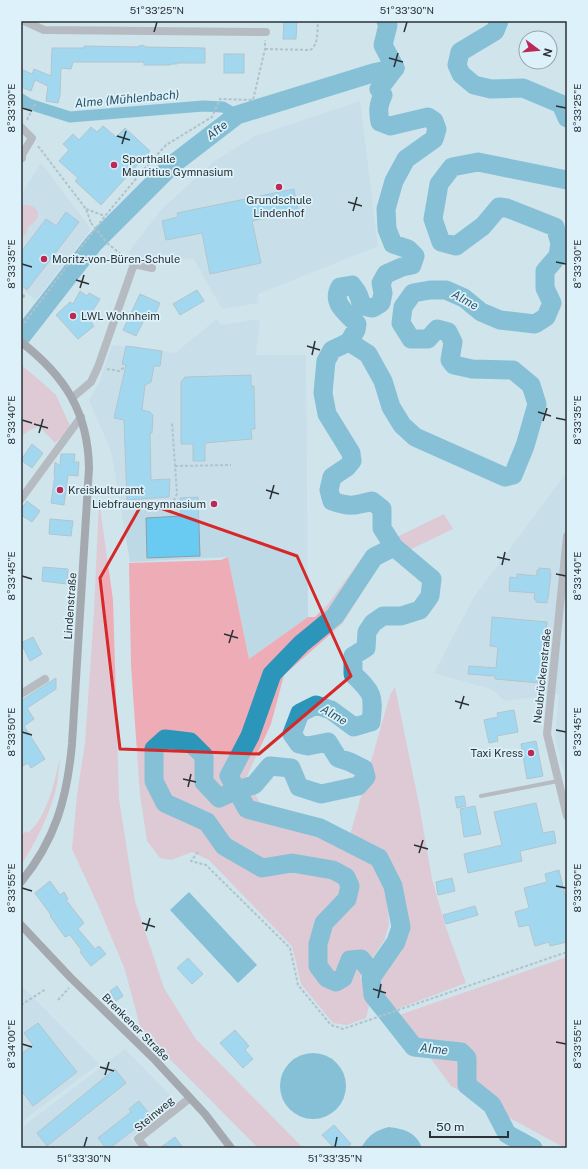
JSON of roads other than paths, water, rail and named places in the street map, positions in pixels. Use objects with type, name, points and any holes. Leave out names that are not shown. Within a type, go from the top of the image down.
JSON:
[{"type":"main road","name":"Lindenstraße","points":[[21,342],[49,366],[72,398],[81,417],[89,452],[69,776],[58,820],[49,840],[21,882]]},
{"type":"main road","name":"Brenkener Straße","points":[[21,925],[70,977],[155,1060],[205,1114],[231,1148]]},
{"type":"street","points":[[24,21],[44,30],[266,32]]},
{"type":"street","points":[[21,127],[32,138],[22,155],[22,158]]},
{"type":"street","points":[[72,398],[91,382],[98,367],[134,264],[152,268]]},
{"type":"street","points":[[21,499],[81,417]]},
{"type":"street","name":"Neubrückenstraße","points":[[567,536],[547,734],[567,816]]},
{"type":"street","points":[[21,694],[45,679]]},
{"type":"street","name":"Steinweg","points":[[145,1148],[138,1139],[190,1098]]},
{"type":"lane","points":[[481,796],[558,781]]},
{"type":"water","points":[[189,892],[257,965],[238,983],[170,910]]},
{"type":"water","points":[[313,1053],[325,1056],[336,1063],[343,1074],[346,1086],[343,1098],[336,1109],[325,1116],[313,1119],[301,1116],[290,1109],[283,1098],[280,1086],[283,1074],[290,1063],[301,1056]]},
{"type":"water","points":[[389,1127],[409,1132],[416,1138],[422,1148],[361,1148],[372,1134]]},
{"type":"waterway","name":"Alme","points":[[386,21],[388,25],[383,45],[395,68]]},
{"type":"waterway","name":"Alme","points":[[499,21],[495,31],[460,52],[457,65],[461,74],[474,85],[491,89],[523,88],[561,104],[567,118]]},
{"type":"waterway","name":"Afte","points":[[21,337],[94,243],[172,165],[237,115],[373,73],[395,68]]},
{"type":"waterway","name":"Alme","points":[[373,974],[361,959],[350,960],[343,978],[336,982],[327,978],[318,966],[318,944],[324,923],[347,899],[350,886],[346,877],[333,870],[292,863],[262,868],[224,846],[207,822],[165,803],[154,781],[154,749],[165,739],[190,742],[204,756],[204,782],[219,798],[237,790],[254,785],[270,766],[291,768],[299,787],[321,794],[358,786],[366,777],[364,769],[338,758],[328,742],[308,746],[299,744],[292,734],[300,713],[316,705],[331,710],[354,727],[371,722],[371,695],[365,686],[353,674],[353,656],[366,648],[367,632],[373,623],[383,616],[401,616],[420,610],[430,596],[432,579],[394,547],[382,528],[382,509],[372,501],[352,505],[332,501],[329,490],[332,477],[347,467],[352,461],[351,453],[327,414],[323,393],[326,361],[332,350],[349,342],[356,330],[357,324],[344,312],[337,298],[338,293],[340,287],[352,285],[358,293],[363,306],[373,308],[381,303],[383,293],[381,283],[386,274],[402,267],[412,265],[415,256],[408,249],[393,244],[387,229],[386,209],[394,181],[406,159],[434,139],[437,129],[434,121],[428,117],[390,126],[380,122],[379,108],[383,95],[379,89],[395,68]]},
{"type":"waterway","name":"Alme (Mühlenbach)","points":[[21,99],[29,104],[70,117],[203,106],[223,107],[237,115]]},
{"type":"waterway","name":"Alme","points":[[349,342],[368,354],[383,381],[391,407],[402,425],[415,437],[505,477],[513,475],[525,446],[537,404],[531,385],[513,370],[472,369],[454,365],[450,360],[453,342],[448,332],[437,329],[428,339],[411,339],[401,323],[403,307],[413,293],[430,290],[446,290],[464,298],[481,312],[500,320],[535,324],[546,317],[552,303],[545,288],[545,271],[558,256],[560,243],[555,227],[507,208],[499,207],[483,226],[456,246],[441,242],[433,219],[439,184],[452,167],[478,162],[567,180]]},
{"type":"waterway","name":"Alme","points":[[394,547],[374,557],[335,616],[301,644],[272,674],[250,736],[229,776],[247,809],[320,828],[379,858],[393,886],[401,927],[396,942],[371,978],[373,995],[414,1047],[461,1052],[467,1058],[467,1085],[492,1105],[507,1134],[533,1148]]},
{"type":"place","name":"Sporthalle Mauritius Gymnasium","points":[[114,165]]},
{"type":"place","name":"Grundschule Lindenhof","points":[[279,187]]},
{"type":"place","name":"Moritz-von-Büren-Schule","points":[[44,259]]},
{"type":"place","name":"LWL Wohnheim","points":[[73,316]]},
{"type":"place","name":"Kreiskulturamt","points":[[60,490]]},
{"type":"place","name":"Liebfrauengymnasium","points":[[214,504]]},
{"type":"place","name":"Taxi Kress","points":[[531,753]]}]
